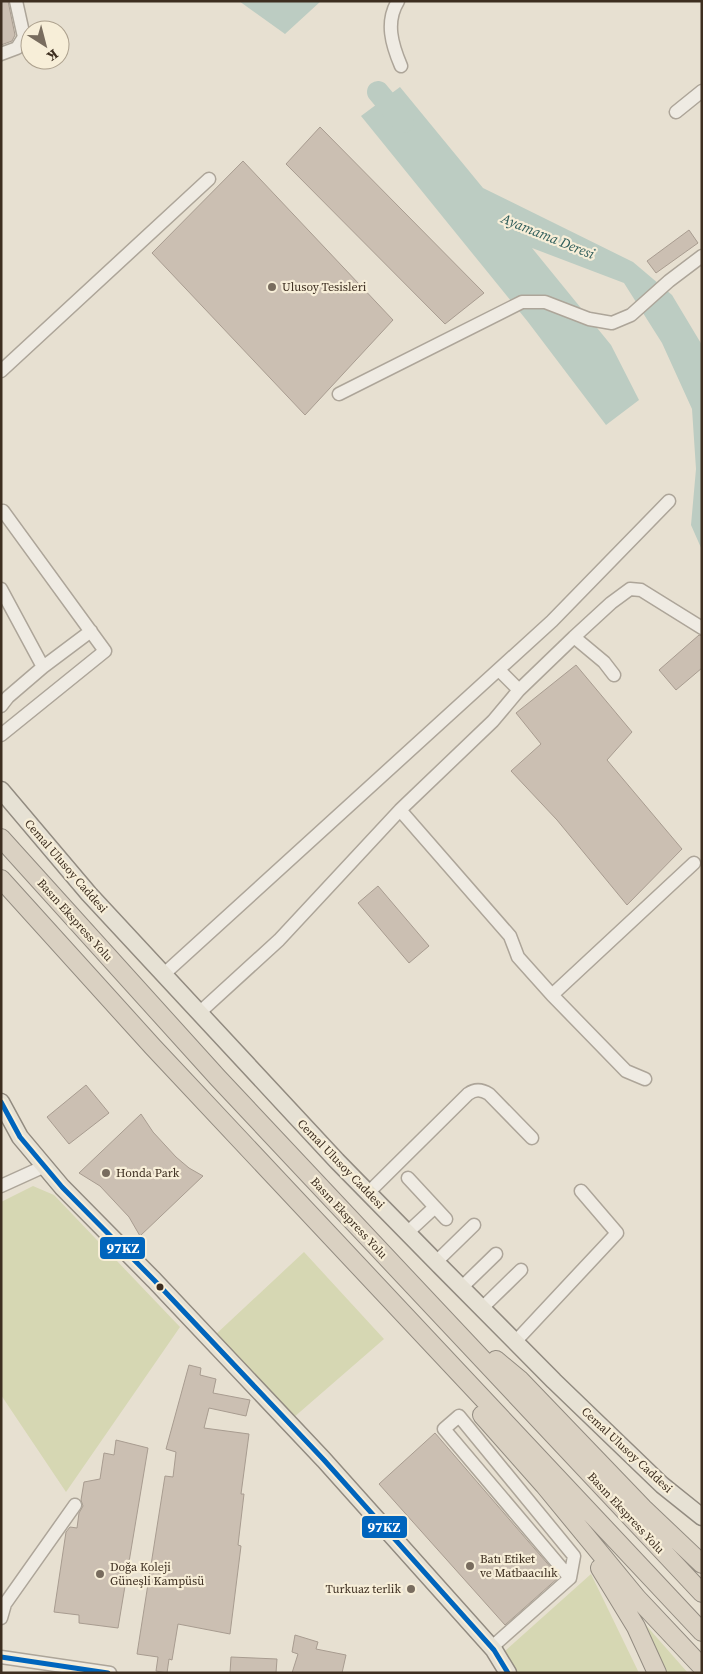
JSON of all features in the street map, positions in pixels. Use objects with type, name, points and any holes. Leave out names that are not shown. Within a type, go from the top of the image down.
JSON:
[{"type":"highway","name":"Basın Ekspress Yolu","points":[[1,838],[218,1078],[702,1593]]},
{"type":"highway","name":"Basın Ekspress Yolu","points":[[1,879],[153,1047],[702,1632]]},
{"type":"highway","points":[[403,1314],[414,1338],[544,1485],[637,1598],[702,1667]]},
{"type":"highway","points":[[461,1336],[520,1380],[674,1538],[702,1562]]},
{"type":"highway","points":[[544,1485],[621,1602],[636,1627],[657,1673]]},
{"type":"main road","name":"Cemal Ulusoy Caddesi","points":[[1,790],[89,894],[407,1233],[515,1342],[662,1485],[701,1516]]},
{"type":"main road","points":[[1,1102],[20,1137],[62,1187],[154,1280],[324,1460],[493,1649],[508,1673]]},
{"type":"main road","points":[[493,1649],[495,1673]]},
{"type":"street","points":[[1,54],[17,48],[24,38],[16,1]]},
{"type":"street","points":[[398,1],[393,10],[390,24],[394,48],[401,66]]},
{"type":"street","points":[[676,112],[702,91]]},
{"type":"street","points":[[1,371],[209,179]]},
{"type":"street","points":[[339,394],[522,302],[545,302],[589,319],[612,323],[631,315],[669,281],[702,256]]},
{"type":"street","points":[[164,974],[552,621],[669,501]]},
{"type":"street","points":[[1,512],[3,511],[105,651],[2,730]]},
{"type":"street","points":[[1,589],[43,667]]},
{"type":"street","points":[[199,1013],[279,940],[400,810],[493,721],[519,690],[574,637],[630,589],[641,590],[702,628]]},
{"type":"street","points":[[1,706],[8,697],[43,667],[91,631]]},
{"type":"street","points":[[574,637],[604,662],[614,675]]},
{"type":"street","points":[[499,670],[519,690]]},
{"type":"street","points":[[400,810],[510,936],[518,957],[626,1071],[646,1080]]},
{"type":"street","points":[[552,994],[694,863]]},
{"type":"street","points":[[368,1192],[472,1091],[481,1090],[489,1094],[532,1138]]},
{"type":"street","points":[[1,1186],[45,1166]]},
{"type":"street","points":[[408,1178],[446,1219]]},
{"type":"street","points":[[515,1342],[617,1233],[581,1191]]},
{"type":"street","points":[[407,1233],[435,1207]]},
{"type":"street","points":[[436,1262],[474,1225]]},
{"type":"street","points":[[461,1288],[496,1254]]},
{"type":"street","points":[[482,1308],[521,1270]]},
{"type":"street","points":[[493,1649],[570,1578],[574,1556],[459,1416],[444,1429],[570,1578]]},
{"type":"street","points":[[1,1618],[5,1604],[75,1505]]},
{"type":"street","points":[[1,1657],[78,1670],[110,1673]]},
{"type":"green space","points":[[33,1186],[54,1195],[180,1327],[66,1492],[1,1395],[1,1202]]},
{"type":"green space","points":[[304,1252],[384,1339],[293,1418],[214,1336]]},
{"type":"green space","points":[[591,1574],[639,1673],[514,1673],[505,1651]]},
{"type":"green space","points":[[644,1623],[688,1673],[664,1673]]},
{"type":"water","points":[[239,1],[321,1],[285,34]]},
{"type":"water","points":[[400,87],[483,188],[633,262],[672,295],[702,345],[702,550],[691,525],[696,469],[692,409],[662,343],[624,283],[532,248],[611,345],[639,400],[606,425],[528,322],[361,116]]},
{"type":"building","points":[[1,1],[8,1],[15,35],[12,41],[1,45]]},
{"type":"building","name":"Ulusoy Tesisleri","points":[[320,127],[484,293],[445,324],[286,164]]},
{"type":"building","name":"Ulusoy Tesisleri","points":[[243,161],[393,320],[305,415],[152,253]]},
{"type":"building","points":[[689,230],[698,243],[656,273],[647,261]]},
{"type":"building","points":[[699,635],[702,636],[702,668],[676,690],[659,670]]},
{"type":"building","points":[[576,665],[632,732],[607,760],[682,849],[627,905],[557,820],[511,771],[541,744],[516,713]]},
{"type":"building","points":[[378,886],[429,946],[409,963],[358,903]]},
{"type":"building","points":[[86,1085],[109,1113],[69,1144],[47,1117]]},
{"type":"building","points":[[141,1114],[153,1132],[176,1157],[189,1168],[203,1176],[140,1236],[129,1217],[100,1186],[79,1173]]},
{"type":"building","points":[[189,1365],[201,1368],[200,1375],[216,1379],[213,1393],[250,1400],[246,1416],[209,1408],[204,1428],[249,1434],[241,1494],[244,1494],[238,1545],[241,1546],[230,1634],[178,1624],[172,1660],[169,1659],[167,1673],[156,1671],[158,1657],[137,1654],[165,1476],[173,1477],[176,1452],[166,1449]]},
{"type":"building","points":[[435,1433],[559,1577],[505,1625],[379,1484]]},
{"type":"building","points":[[116,1440],[148,1448],[118,1628],[79,1623],[79,1615],[54,1612],[66,1532],[70,1527],[77,1528],[79,1513],[83,1506],[81,1500],[84,1482],[100,1479],[104,1453],[114,1455]]},
{"type":"building","points":[[295,1635],[318,1642],[316,1649],[346,1655],[342,1673],[292,1673],[298,1654],[292,1652]]},
{"type":"building","points":[[231,1657],[277,1659],[276,1673],[230,1673]]},
{"type":"waterway","name":"Ayamama Deresi","points":[[378,92],[403,122]]},
{"type":"transit line","name":"97KZ","points":[[1,1102],[20,1137],[62,1187],[154,1280],[324,1460],[494,1650],[508,1673]]},
{"type":"transit line","name":"97KZ","points":[[1,1657],[108,1673]]},
{"type":"place","name":"Ulusoy Tesisleri","points":[[272,287]]},
{"type":"place","name":"Honda Park","points":[[106,1173]]},
{"type":"place","name":"Batı Etiket ve Matbaacılık","points":[[470,1566]]},
{"type":"place","name":"Doğa Koleji Güneşli Kampüsü","points":[[100,1574]]},
{"type":"place","name":"Turkuaz terlik","points":[[411,1589]]}]
